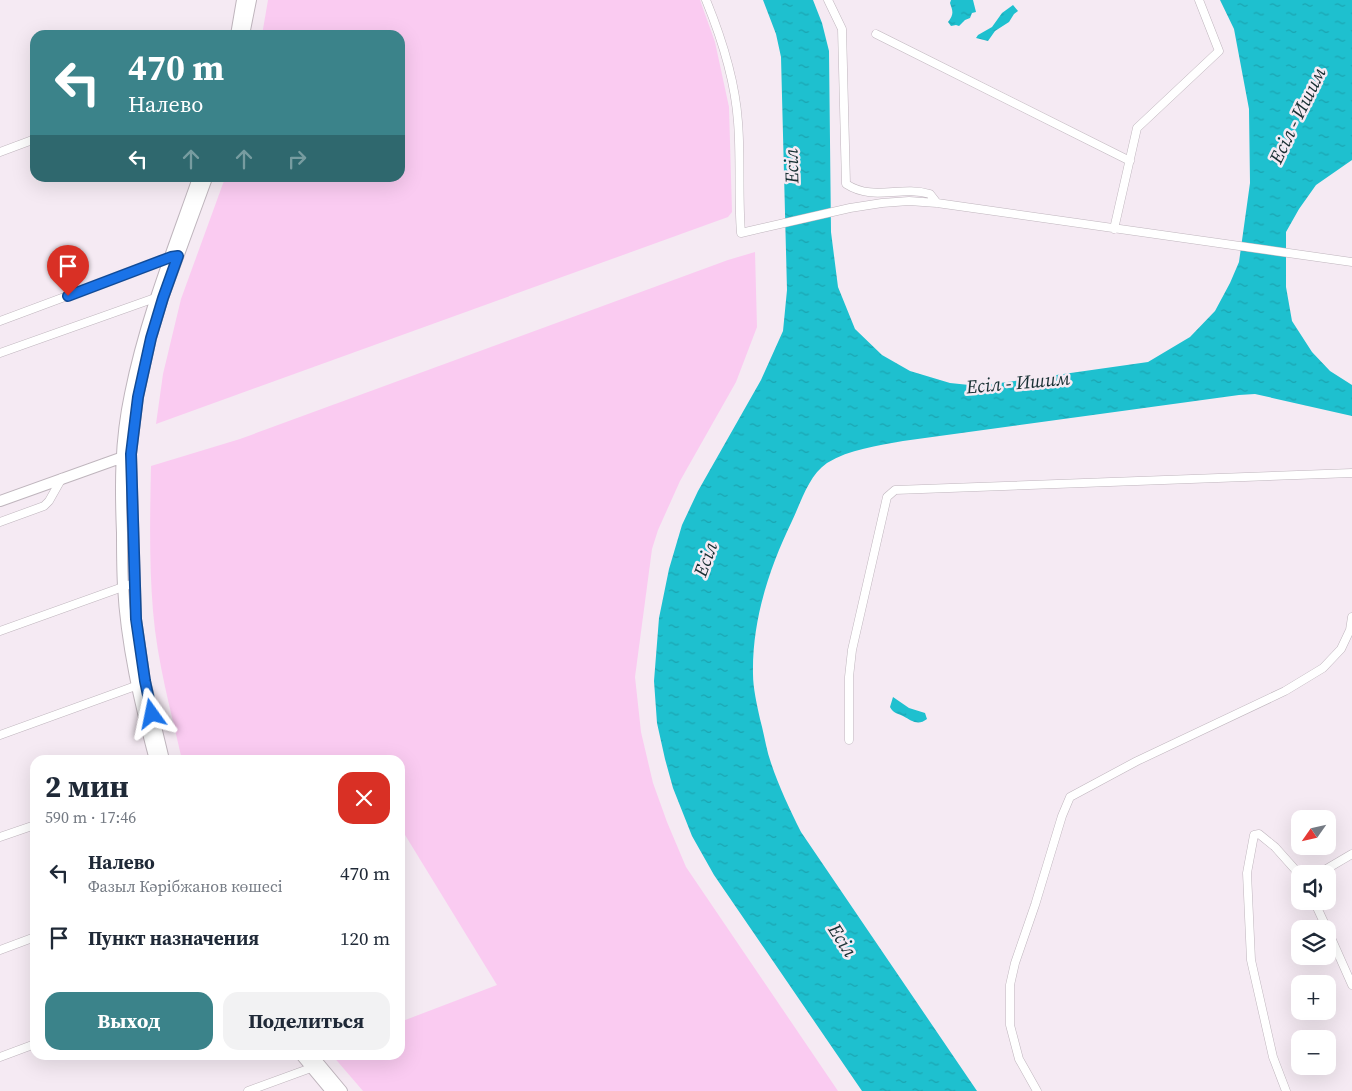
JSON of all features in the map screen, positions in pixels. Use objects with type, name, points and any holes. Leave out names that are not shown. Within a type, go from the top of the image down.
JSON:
[{"type":"street","points":[[237,30],[242,0]]},
{"type":"street","points":[[245,30],[250,0]]},
{"type":"street","points":[[706,0],[721,37],[733,81],[738,121],[741,233],[850,208],[908,201],[937,203],[1352,262]]},
{"type":"street","points":[[828,0],[842,29],[846,184],[856,190],[872,193],[917,190],[930,194],[937,203]]},
{"type":"street","points":[[1114,229],[1138,128],[1219,51],[1199,0]]},
{"type":"street","points":[[876,34],[1130,162]]},
{"type":"street","points":[[0,152],[30,141]]},
{"type":"street","points":[[175,256],[197,182]]},
{"type":"street","points":[[154,755],[123,587],[126,456],[130,395],[142,338],[205,182]]},
{"type":"street","points":[[0,321],[175,256]]},
{"type":"street","points":[[0,353],[159,298]]},
{"type":"street","points":[[0,501],[126,456]]},
{"type":"street","points":[[126,456],[141,684],[162,755]]},
{"type":"street","points":[[849,740],[849,677],[852,650],[886,497],[895,490],[1352,473]]},
{"type":"street","points":[[0,522],[44,506],[49,501],[62,478]]},
{"type":"street","points":[[0,631],[134,583]]},
{"type":"street","points":[[1037,1091],[1020,1059],[1010,1025],[1010,985],[1015,963],[1062,816],[1070,797],[1137,761],[1285,692],[1323,668],[1341,650],[1350,630],[1352,617]]},
{"type":"street","points":[[0,735],[141,684]]},
{"type":"street","points":[[0,838],[30,827]]},
{"type":"street","points":[[1286,1091],[1273,1057],[1251,960],[1247,873],[1254,836],[1259,834],[1275,847],[1291,865]]},
{"type":"street","points":[[1333,865],[1352,854]]},
{"type":"street","points":[[0,950],[30,938]]},
{"type":"street","points":[[1336,950],[1352,985]]},
{"type":"street","points":[[0,1057],[30,1046]]},
{"type":"street","points":[[305,1060],[331,1091]]},
{"type":"street","points":[[316,1060],[342,1091]]},
{"type":"street","points":[[248,1091],[311,1068]]},
{"type":"shaded area","points":[[268,0],[700,0],[715,42],[729,107],[732,212],[728,217],[156,424],[163,374],[181,299],[224,182],[405,182],[405,30],[263,30]]},
{"type":"shaded area","points":[[755,252],[757,327],[736,382],[680,481],[658,530],[652,549],[635,677],[641,732],[653,783],[686,867],[838,1091],[363,1091],[336,1060],[405,1060],[405,1020],[497,985],[405,835],[405,755],[181,755],[165,686],[155,630],[150,557],[151,466],[240,439],[728,260]]},
{"type":"water","points":[[763,0],[813,0],[822,23],[829,51],[831,232],[838,287],[855,329],[882,355],[910,371],[950,383],[979,386],[1148,362],[1190,337],[1215,311],[1239,262],[1250,183],[1249,109],[1234,29],[1220,0],[1352,0],[1352,160],[1316,185],[1286,232],[1286,287],[1292,321],[1312,352],[1330,371],[1352,385],[1352,416],[1255,394],[1239,395],[903,441],[854,451],[827,463],[815,474],[802,497],[769,576],[755,634],[753,679],[766,747],[778,781],[801,832],[977,1091],[862,1091],[714,875],[692,836],[673,788],[657,723],[654,681],[659,618],[669,569],[682,525],[698,491],[761,380],[783,331],[787,290],[781,57],[776,34]]},
{"type":"water","points":[[951,0],[973,0],[976,12],[972,13],[970,18],[959,26],[951,26],[948,22],[952,13]]},
{"type":"water","points":[[1013,5],[1018,11],[1009,22],[995,31],[988,41],[976,38],[992,27],[1002,13]]},
{"type":"water","points":[[893,697],[909,708],[925,713],[927,719],[915,722],[894,712],[890,707]]},
{"type":"route","points":[[68,296],[178,256],[151,338],[138,397],[131,454],[136,619],[152,714]]},
{"type":"water label","name":"Есіл - Ишим","points":[[1297,115]]},
{"type":"water label","name":"Есіл","points":[[791,166]]},
{"type":"water label","name":"Есіл - Ишим","points":[[1018,382]]},
{"type":"water label","name":"Есіл","points":[[705,559]]},
{"type":"water label","name":"Есіл","points":[[843,940]]}]
